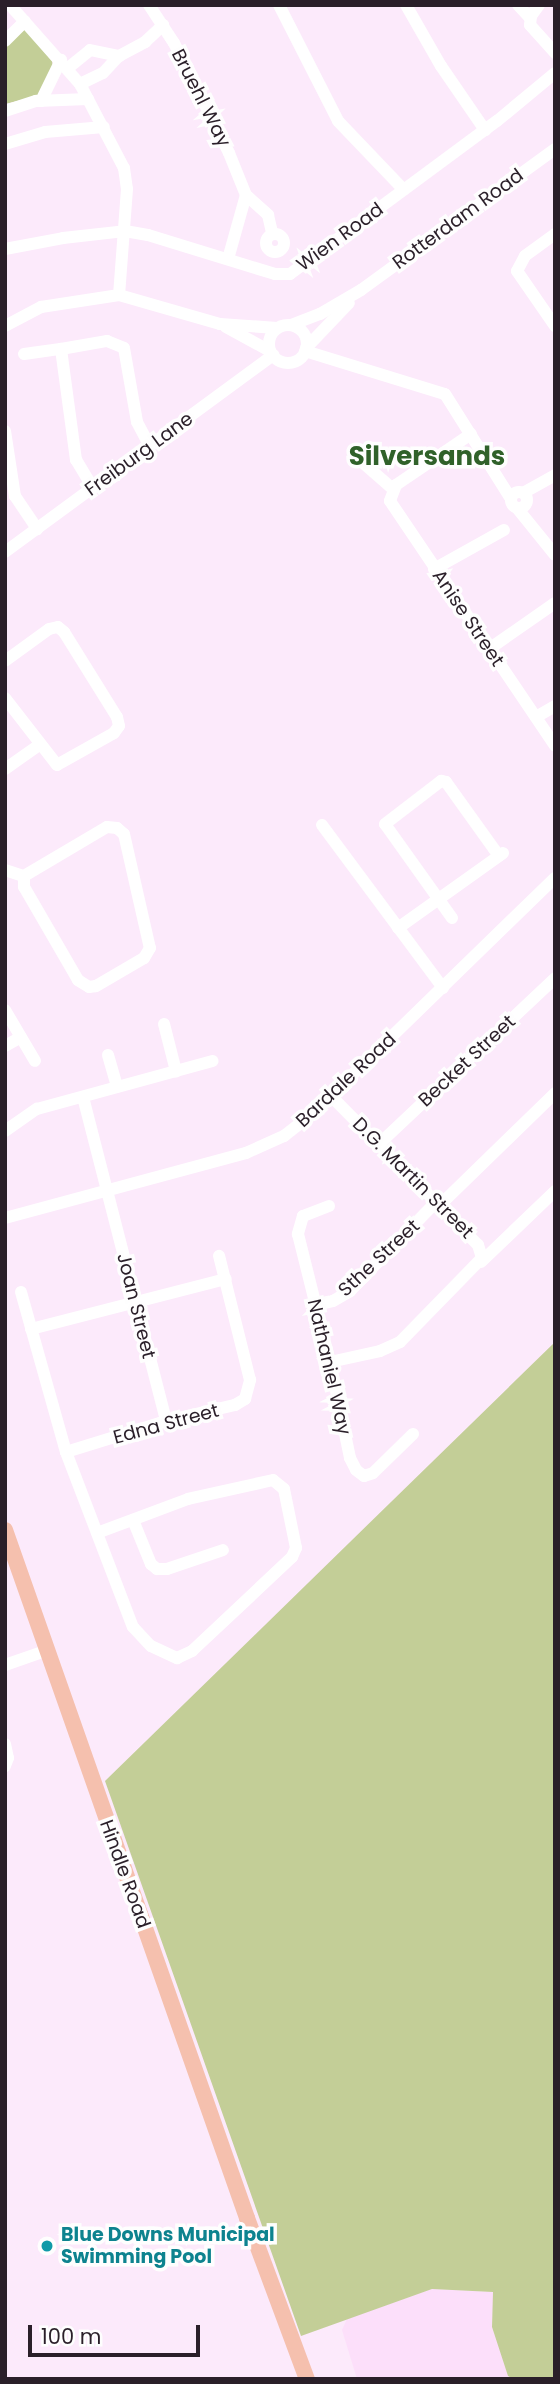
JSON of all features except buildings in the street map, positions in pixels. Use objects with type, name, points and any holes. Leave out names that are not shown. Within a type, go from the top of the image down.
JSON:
[{"type":"main road","name":"Hindle Road","points":[[5,1530],[247,2218],[307,2379]]},
{"type":"main road","name":"Hindle Road","points":[[247,2218],[296,2379]]},
{"type":"street","points":[[10,5],[80,84],[104,127],[126,177],[125,231],[119,295]]},
{"type":"street","name":"Bruehl Way","points":[[149,5],[163,25],[229,153],[246,195],[265,211],[272,233]]},
{"type":"street","points":[[279,5],[338,121],[404,190]]},
{"type":"street","points":[[406,5],[440,66],[485,130]]},
{"type":"street","points":[[518,5],[530,18],[533,30],[555,53]]},
{"type":"street","points":[[530,18],[540,5]]},
{"type":"street","points":[[5,41],[25,21]]},
{"type":"street","points":[[80,84],[103,73],[118,56],[145,42],[163,25]]},
{"type":"street","points":[[41,101],[64,64],[90,50],[118,56]]},
{"type":"street","name":"Wien Road","points":[[5,249],[63,237],[125,231],[275,274],[290,274],[485,130],[555,72]]},
{"type":"street","points":[[6,111],[41,101],[88,99]]},
{"type":"street","points":[[5,144],[46,132],[104,127]]},
{"type":"street","name":"Rotterdam Road","points":[[291,325],[320,314],[362,290],[555,149]]},
{"type":"street","points":[[228,259],[246,195]]},
{"type":"street","points":[[555,233],[522,258],[517,271],[555,326]]},
{"type":"street","name":"Rotterdam Road","points":[[306,350],[362,290]]},
{"type":"street","points":[[5,326],[41,307],[119,295],[220,324],[277,328],[291,325],[303,334],[306,350]]},
{"type":"street","points":[[220,324],[272,353],[282,362],[292,362],[306,350]]},
{"type":"street","points":[[272,353],[270,338],[277,328]]},
{"type":"street","points":[[24,354],[107,341],[124,348],[135,417],[149,446]]},
{"type":"street","points":[[61,349],[76,460],[93,488]]},
{"type":"street","points":[[306,350],[441,392],[493,468],[520,500],[536,530],[555,555]]},
{"type":"street","name":"Freiburg Lane","points":[[5,552],[272,353]]},
{"type":"street","points":[[5,431],[15,496],[37,529]]},
{"type":"street","points":[[362,462],[393,489],[471,434]]},
{"type":"street","points":[[520,500],[553,476]]},
{"type":"street","name":"Anise Street","points":[[393,489],[391,505],[555,746]]},
{"type":"street","points":[[434,569],[504,530]]},
{"type":"street","points":[[489,649],[555,603]]},
{"type":"street","points":[[5,661],[50,629],[58,627],[64,632],[117,718],[119,726],[114,733],[57,765],[5,698]]},
{"type":"street","points":[[536,717],[555,706]]},
{"type":"street","points":[[5,769],[39,744]]},
{"type":"street","points":[[398,928],[438,899],[502,854],[446,782],[440,781],[385,824],[438,899],[452,918]]},
{"type":"street","points":[[322,825],[443,988]]},
{"type":"street","points":[[5,870],[24,876],[107,827],[121,830],[150,945],[148,954],[96,986],[85,986],[24,887],[24,876]]},
{"type":"street","name":"Bardale Road","points":[[5,1218],[258,1149],[298,1126],[555,878]]},
{"type":"street","name":"Becket Street","points":[[379,1144],[555,978]]},
{"type":"street","points":[[5,1010],[35,1061]]},
{"type":"street","points":[[164,1024],[176,1071]]},
{"type":"street","points":[[5,1046],[21,1037]]},
{"type":"street","points":[[108,1055],[117,1087]]},
{"type":"street","points":[[5,1131],[37,1109],[213,1061]]},
{"type":"street","name":"Sthe Street","points":[[316,1305],[332,1301],[350,1291],[555,1093]]},
{"type":"street","name":"D.G. Martin Street","points":[[331,1096],[478,1245],[479,1264]]},
{"type":"street","name":"Joan Street","points":[[83,1097],[166,1421]]},
{"type":"street","points":[[330,1362],[380,1351],[400,1342],[555,1191]]},
{"type":"street","name":"Nathaniel Way","points":[[330,1206],[303,1216],[298,1227],[350,1458],[359,1474],[364,1476],[379,1469],[413,1434]]},
{"type":"street","name":"Edna Street","points":[[66,1452],[166,1421],[235,1405],[248,1394],[250,1380],[219,1256]]},
{"type":"street","points":[[31,1329],[226,1279]]},
{"type":"street","points":[[21,1292],[66,1452],[97,1533],[133,1627],[150,1646],[177,1658],[192,1651],[292,1557],[296,1548],[284,1489],[273,1480],[188,1499],[97,1533]]},
{"type":"street","points":[[133,1520],[151,1564],[157,1569],[167,1569],[223,1550]]},
{"type":"street","points":[[5,1665],[48,1650]]},
{"type":"street","points":[[5,1744],[8,1758],[5,1766]]},
{"type":"shaded area","points":[[432,2289],[494,2292],[492,2327],[508,2375],[514,2379],[357,2379],[342,2330],[347,2319]]},
{"type":"green space","points":[[25,29],[52,61],[53,67],[38,96],[5,104],[5,46]]},
{"type":"green space","points":[[555,1342],[555,2379],[514,2379],[508,2376],[492,2327],[493,2292],[432,2289],[301,2336],[105,1781]]},
{"type":"place","name":"Blue Downs Municipal Swimming Pool","points":[[47,2246]]},
{"type":"district","name":"Silversands","points":[[427,457]]}]
